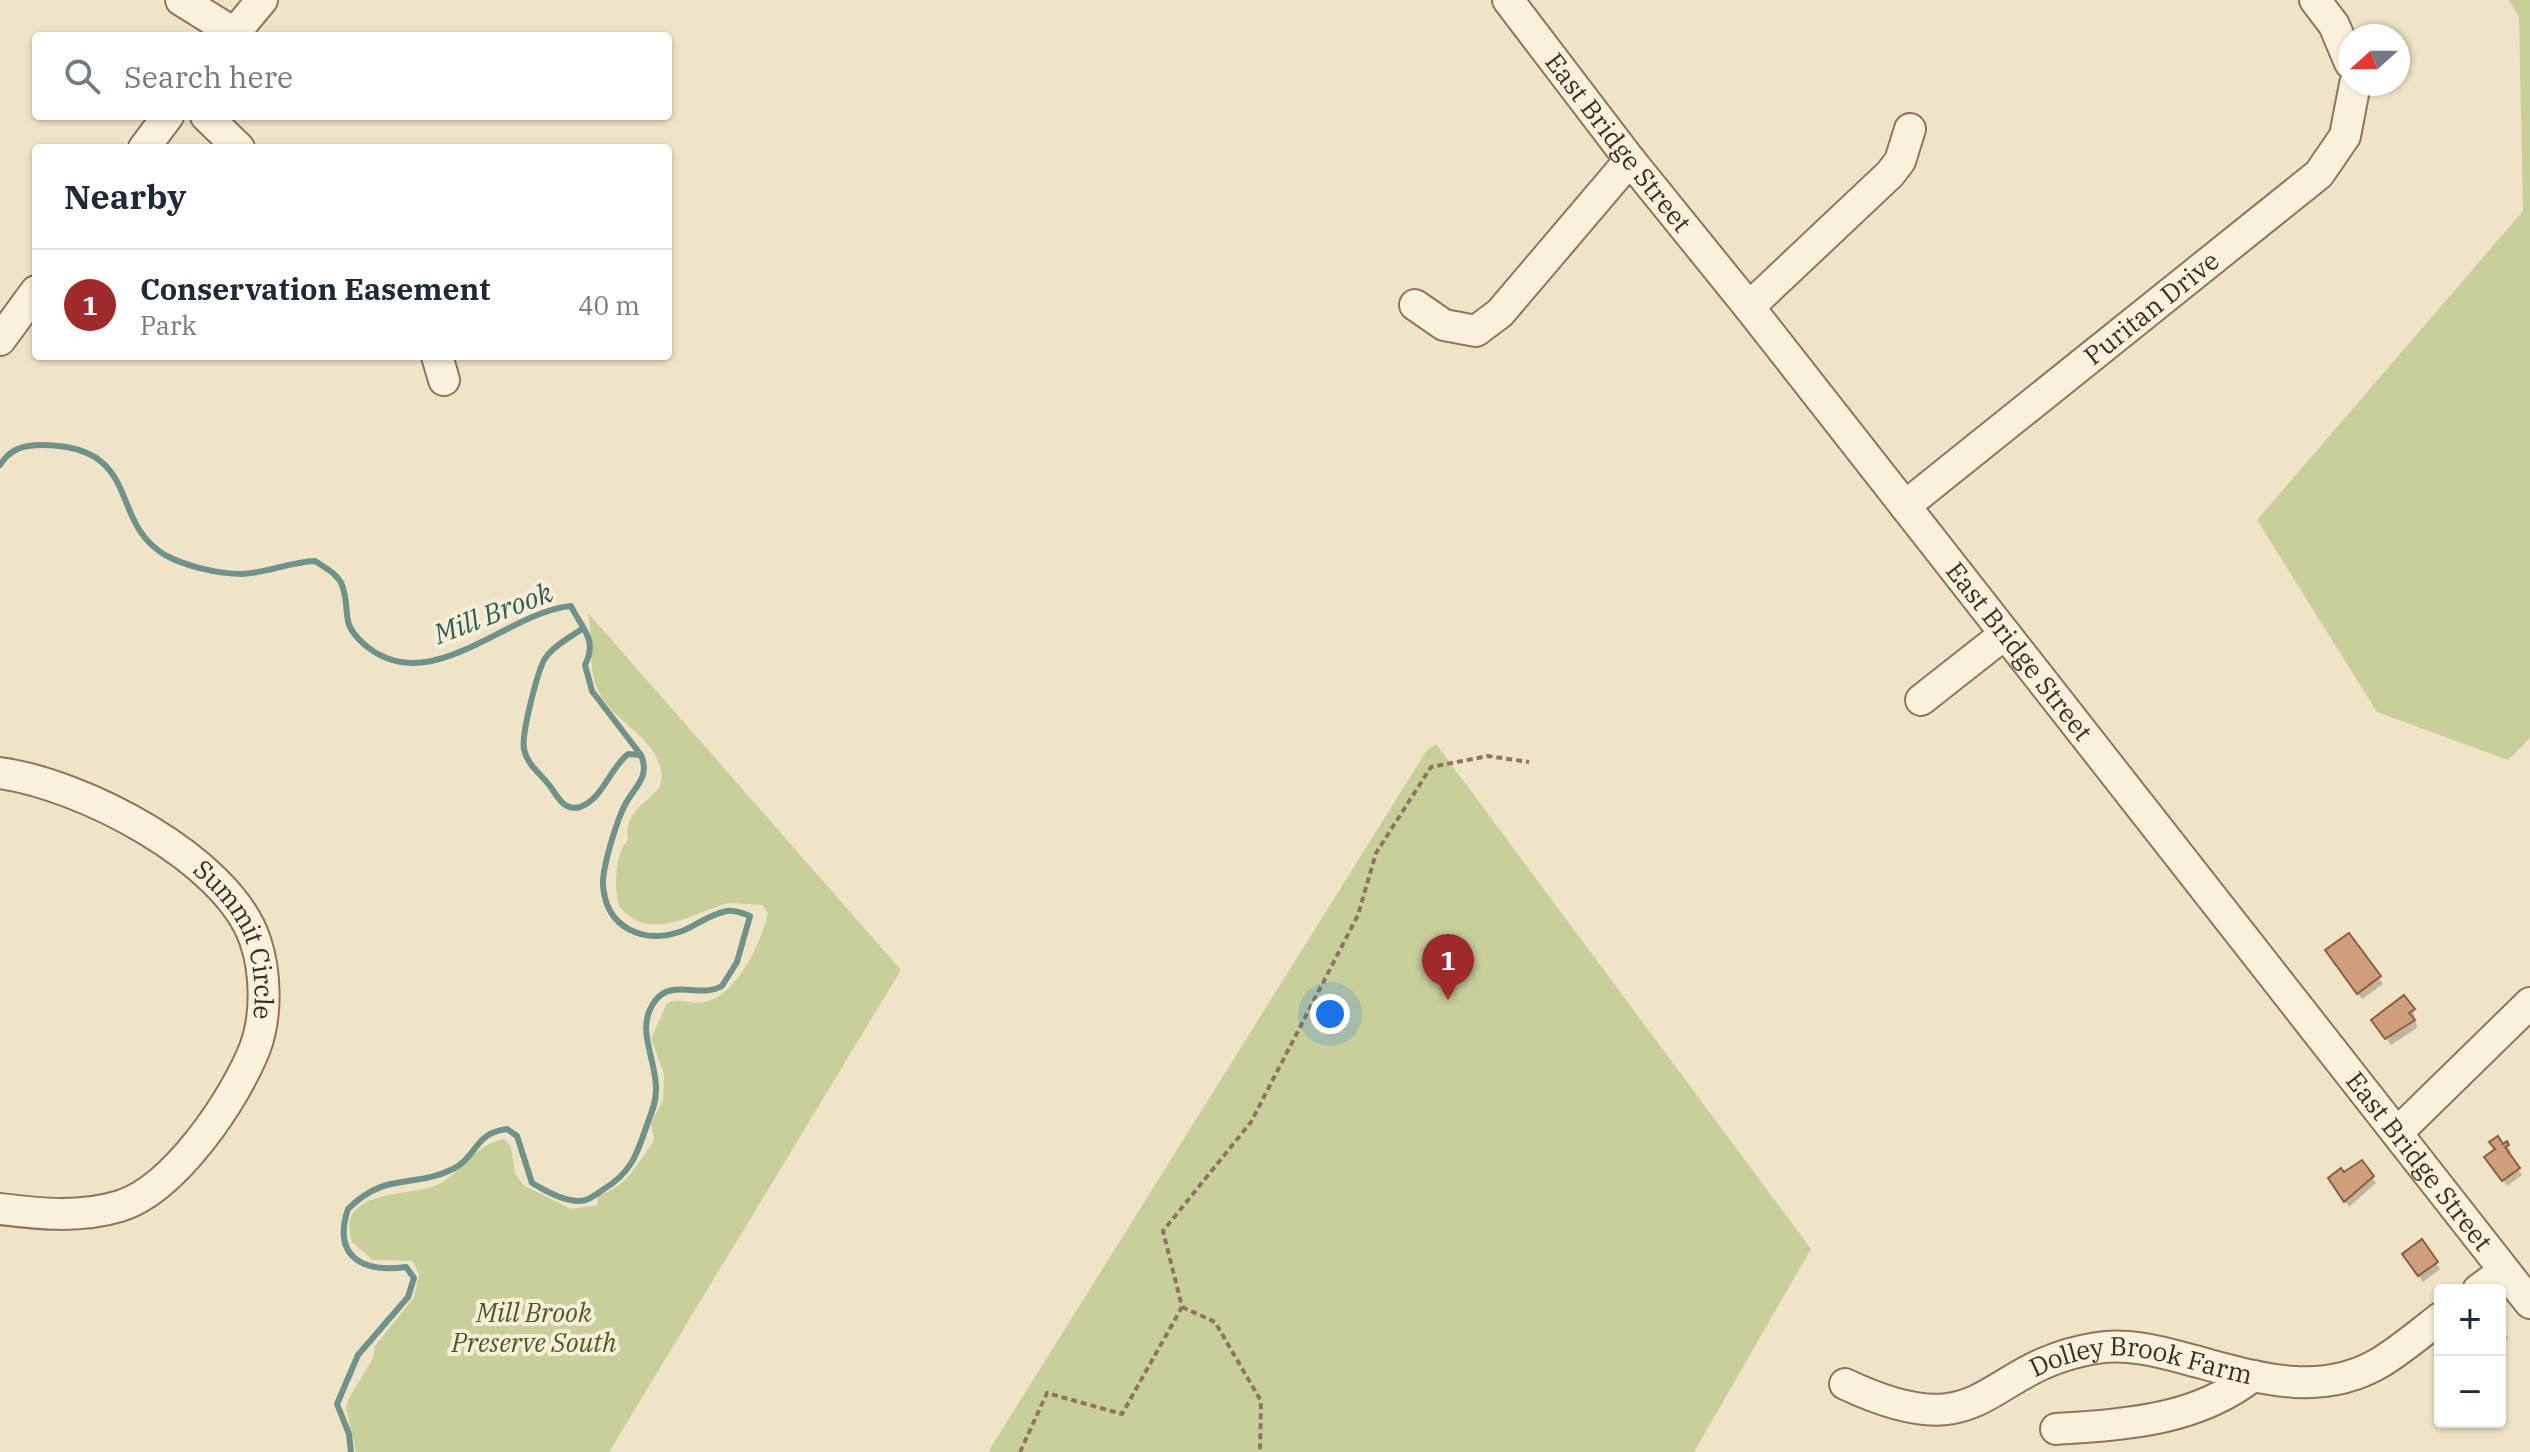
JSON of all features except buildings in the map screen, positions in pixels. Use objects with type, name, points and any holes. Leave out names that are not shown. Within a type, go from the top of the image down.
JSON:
[{"type":"street","points":[[181,0],[229,32]]},
{"type":"street","points":[[235,32],[262,0]]},
{"type":"street","name":"East Bridge Street","points":[[1508,0],[1630,160],[1749,307],[2530,1303]]},
{"type":"street","points":[[2315,0],[2338,33]]},
{"type":"street","name":"Puritan Drive","points":[[1905,506],[2319,174],[2345,136],[2353,96]]},
{"type":"street","points":[[147,144],[165,120]]},
{"type":"street","points":[[210,120],[235,144]]},
{"type":"street","points":[[1749,307],[1890,174],[1900,161],[1910,129]]},
{"type":"street","points":[[1415,305],[1444,325],[1476,331],[1500,313],[1630,160]]},
{"type":"street","points":[[0,340],[32,296]]},
{"type":"street","points":[[1921,700],[2005,634]]},
{"type":"street","name":"Summit Circle","points":[[0,773],[43,782],[91,800],[156,837],[216,882],[240,908],[255,941],[262,975],[263,1010],[255,1047],[237,1081],[193,1150],[163,1183],[122,1206],[78,1214],[0,1209]]},
{"type":"street","points":[[2397,1133],[2530,1003]]},
{"type":"street","points":[[2486,1284],[2504,1271]]},
{"type":"street","name":"Dolley Brook Farm","points":[[1845,1384],[1900,1410],[1946,1416],[1970,1412],[2051,1363],[2095,1348],[2119,1346],[2163,1353],[2253,1376],[2309,1385],[2356,1373],[2380,1362],[2434,1322]]},
{"type":"street","points":[[2056,1429],[2133,1423],[2181,1414],[2227,1396],[2253,1376]]},
{"type":"path","points":[[1020,1452],[1047,1393],[1122,1414],[1182,1307],[1163,1231],[1251,1122],[1358,915],[1376,853],[1431,767],[1488,756],[1529,762]]},
{"type":"path","points":[[1182,1307],[1215,1322],[1261,1401],[1260,1452]]},
{"type":"green space","points":[[2509,0],[2530,0],[2530,738],[2508,760],[2377,712],[2257,520],[2523,211],[2519,17]]},
{"type":"green space","name":"Mill Brook Preserve South","points":[[588,613],[901,970],[609,1452],[356,1452],[346,1408],[349,1398],[373,1358],[375,1346],[414,1297],[419,1275],[413,1261],[373,1260],[352,1242],[349,1225],[354,1212],[364,1203],[378,1198],[437,1185],[485,1147],[504,1139],[511,1147],[515,1173],[523,1185],[571,1209],[597,1205],[598,1195],[624,1181],[654,1141],[651,1122],[663,1101],[664,1074],[651,1039],[667,1003],[705,1002],[727,989],[746,966],[760,939],[768,913],[762,905],[728,903],[684,919],[656,925],[631,917],[619,906],[617,871],[620,853],[628,840],[629,822],[660,787],[661,773],[652,750],[613,712],[599,692],[592,670]]},
{"type":"green space","points":[[1436,744],[1811,1249],[1694,1452],[988,1452],[1427,750]]},
{"type":"waterway","name":"Mill Brook","points":[[0,465],[13,452],[35,445],[74,449],[96,458],[110,471],[147,541],[165,555],[192,566],[242,574],[315,561],[340,581],[351,630],[365,645],[390,659],[415,663],[442,658],[521,622],[571,606],[589,641],[589,656],[585,665],[592,691],[641,755],[644,769],[641,780],[622,810],[605,867],[603,885],[611,912],[629,929],[654,936],[682,931],[727,911],[750,916],[737,962],[722,986],[705,991],[670,991],[662,994],[649,1012],[646,1033],[655,1078],[655,1101],[634,1159],[614,1182],[581,1201],[548,1192],[532,1183],[517,1136],[507,1129],[488,1135],[453,1169],[387,1185],[362,1197],[348,1209],[344,1239],[355,1258],[377,1267],[406,1267],[414,1278],[408,1297],[358,1355],[337,1404],[349,1434],[351,1452]]},
{"type":"waterway","name":"Mill Brook","points":[[582,629],[556,647],[544,660],[527,718],[526,755],[560,800],[566,806],[575,808],[594,798],[628,754],[641,755]]},
{"type":"place","name":"Conservation Easement","points":[[1448,1000]]}]
